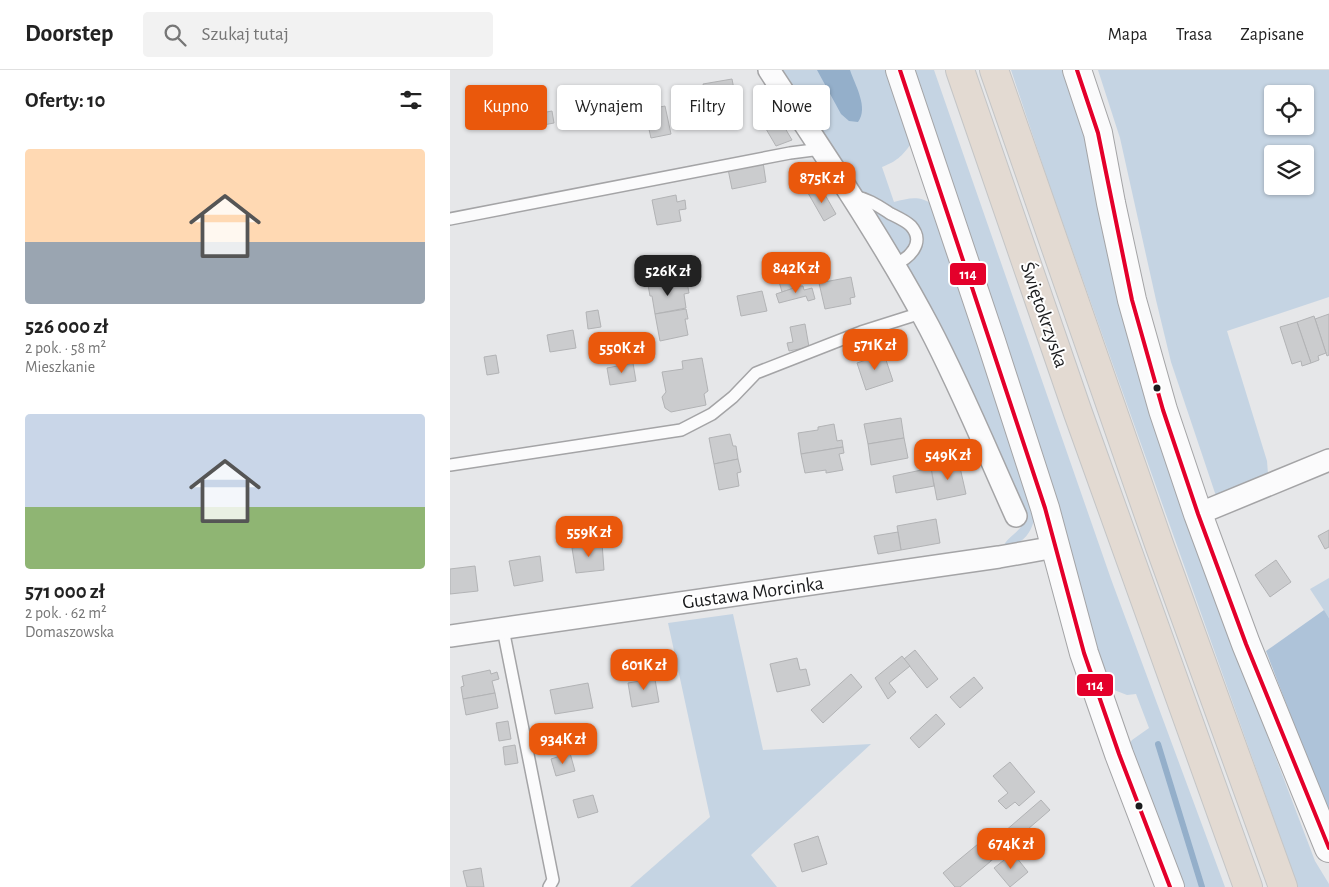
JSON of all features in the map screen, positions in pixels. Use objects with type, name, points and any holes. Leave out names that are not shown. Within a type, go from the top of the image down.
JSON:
[{"type":"highway","name":"Świętokrzyska","points":[[960,70],[1068,386],[1248,887]]},
{"type":"highway","name":"Świętokrzyska","points":[[994,70],[1160,547],[1283,887]]},
{"type":"street","points":[[769,70],[894,264],[921,313],[1016,516]]},
{"type":"street","points":[[900,70],[992,341],[1045,508],[1084,652],[1170,887]]},
{"type":"street","points":[[1077,70],[1098,133],[1132,300],[1163,410],[1198,514],[1246,644],[1329,848]]},
{"type":"street","points":[[1198,514],[1329,460]]},
{"type":"street","name":"Gustawa Morcinka","points":[[450,636],[989,559],[1055,547]]},
{"type":"lane","points":[[450,219],[790,153],[821,149]]},
{"type":"lane","points":[[851,196],[876,203],[911,227],[916,238],[916,248],[908,258],[894,264]]},
{"type":"lane","points":[[450,465],[681,430],[712,414],[733,397],[756,373],[860,332],[921,313]]},
{"type":"lane","points":[[502,628],[553,880],[548,887]]},
{"type":"shaded area","points":[[781,70],[889,70],[911,144],[898,158],[882,167],[894,202],[919,199],[933,205],[1035,515],[1029,533],[1016,544],[1003,548],[1024,522],[813,130],[830,130],[830,85],[789,85]]},
{"type":"shaded area","points":[[817,70],[850,70],[862,103],[861,116],[858,122],[849,121],[841,114],[830,94],[830,85],[825,85]]},
{"type":"shaded area","points":[[911,70],[934,70],[1111,579],[1225,887],[1178,887],[1126,749],[1132,740],[1149,728],[1136,694],[1127,695],[1109,688]]},
{"type":"shaded area","points":[[1011,70],[1066,70],[1087,134],[1151,410],[1181,508],[1315,861],[1329,887],[1298,887],[1051,190]]},
{"type":"shaded area","points":[[1098,70],[1329,70],[1329,297],[1227,331],[1267,461],[1268,474],[1216,496],[1171,362],[1120,138]]},
{"type":"shaded area","points":[[1329,578],[1329,618],[1310,589]]},
{"type":"shaded area","points":[[1324,610],[1329,618],[1329,816],[1266,651]]},
{"type":"shaded area","points":[[733,614],[763,750],[871,744],[751,855],[777,887],[630,887],[710,817],[668,623]]},
{"type":"building","points":[[732,79],[733,85],[703,85]]},
{"type":"building","points":[[665,106],[671,134],[651,138],[649,130],[661,130],[661,107]]},
{"type":"building","points":[[552,111],[554,123],[547,124],[547,112]]},
{"type":"building","points":[[767,130],[786,130],[792,140],[776,146]]},
{"type":"building","points":[[763,162],[766,182],[732,189],[728,169]]},
{"type":"building","points":[[820,186],[836,214],[824,221],[808,193]]},
{"type":"building","points":[[676,195],[677,202],[685,200],[686,209],[679,210],[681,221],[657,225],[652,200]]},
{"type":"building","points":[[787,260],[790,270],[794,269],[800,286],[782,292],[774,264]]},
{"type":"building","points":[[851,277],[855,297],[850,298],[851,304],[825,309],[819,283]]},
{"type":"building","points":[[663,282],[664,286],[687,282],[689,293],[684,294],[686,308],[655,314],[648,285]]},
{"type":"building","points":[[803,286],[804,290],[812,288],[815,299],[808,301],[806,296],[779,303],[776,294]]},
{"type":"building","points":[[762,291],[767,311],[741,316],[737,296]]},
{"type":"building","points":[[686,309],[688,319],[685,319],[688,335],[660,341],[655,314]]},
{"type":"building","points":[[598,310],[601,327],[588,329],[586,312]]},
{"type":"building","points":[[1329,314],[1329,355],[1327,356],[1315,319]]},
{"type":"building","points":[[1314,316],[1326,353],[1318,356],[1319,360],[1311,363],[1297,322]]},
{"type":"building","points":[[1297,322],[1311,363],[1302,366],[1301,361],[1292,364],[1280,327]]},
{"type":"building","points":[[805,324],[809,347],[789,351],[787,343],[793,342],[790,327]]},
{"type":"building","points":[[573,330],[576,348],[550,352],[547,335]]},
{"type":"building","points":[[875,351],[877,356],[884,354],[893,381],[866,390],[857,363],[869,359],[867,354]]},
{"type":"building","points":[[496,355],[499,373],[487,375],[484,357]]},
{"type":"building","points":[[702,358],[708,391],[704,394],[706,405],[671,412],[665,408],[662,397],[666,392],[662,372],[683,369],[682,361]]},
{"type":"building","points":[[633,363],[636,381],[610,385],[607,368]]},
{"type":"building","points":[[901,418],[904,438],[868,444],[864,424]]},
{"type":"building","points":[[834,424],[837,441],[842,440],[843,447],[801,454],[798,433],[818,430],[818,427]]},
{"type":"building","points":[[730,434],[733,446],[736,446],[738,459],[714,464],[709,438]]},
{"type":"building","points":[[904,438],[908,458],[871,465],[868,444]]},
{"type":"building","points":[[843,447],[844,453],[839,454],[843,470],[826,473],[826,470],[805,473],[801,454]]},
{"type":"building","points":[[738,459],[741,472],[737,473],[739,486],[719,490],[714,464]]},
{"type":"building","points":[[959,463],[966,494],[937,500],[931,468]]},
{"type":"building","points":[[931,468],[934,486],[896,493],[893,476]]},
{"type":"building","points":[[936,519],[940,543],[901,550],[897,526]]},
{"type":"building","points":[[1329,530],[1329,547],[1325,549],[1318,536]]},
{"type":"building","points":[[898,532],[901,550],[878,554],[874,536]]},
{"type":"building","points":[[602,543],[604,570],[576,573],[572,548]]},
{"type":"building","points":[[540,556],[543,581],[514,586],[509,561]]},
{"type":"building","points":[[1276,560],[1291,582],[1270,597],[1255,575]]},
{"type":"building","points":[[475,566],[478,591],[450,594],[450,569]]},
{"type":"building","points":[[915,650],[938,679],[927,688],[904,659]]},
{"type":"building","points":[[902,656],[910,666],[889,683],[896,692],[888,699],[875,678]]},
{"type":"building","points":[[797,658],[800,670],[806,669],[810,685],[777,692],[770,664]]},
{"type":"building","points":[[490,670],[491,674],[497,672],[499,679],[492,681],[495,693],[463,699],[461,687],[464,686],[462,676]]},
{"type":"building","points":[[654,674],[659,702],[632,707],[628,683],[640,681],[640,677]]},
{"type":"building","points":[[851,674],[862,687],[823,723],[811,710]]},
{"type":"building","points":[[974,677],[983,688],[960,708],[950,697]]},
{"type":"building","points":[[588,683],[593,708],[555,714],[550,690]]},
{"type":"building","points":[[495,693],[498,708],[466,715],[463,699]]},
{"type":"building","points":[[936,714],[945,724],[919,748],[910,738]]},
{"type":"building","points":[[508,721],[511,739],[499,741],[496,723]]},
{"type":"building","points":[[515,745],[518,763],[505,765],[503,747]]},
{"type":"building","points":[[570,753],[575,771],[556,776],[551,759]]},
{"type":"building","points":[[1010,762],[1035,792],[1019,806],[1015,802],[1006,809],[998,801],[1008,793],[993,776]]},
{"type":"building","points":[[593,795],[598,812],[578,818],[573,800]]},
{"type":"building","points":[[1041,800],[1050,810],[991,861],[982,851]]},
{"type":"building","points":[[818,836],[827,864],[802,872],[794,844]]},
{"type":"building","points":[[978,844],[991,861],[960,887],[955,887],[943,873]]},
{"type":"building","points":[[1013,853],[1028,872],[1010,887],[994,868]]},
{"type":"building","points":[[481,868],[484,887],[467,887],[463,871]]},
{"type":"waterway","points":[[1158,744],[1202,887]]},
{"type":"transit line","name":"114","points":[[900,70],[1045,508],[1084,653],[1119,754],[1170,887]]},
{"type":"transit line","name":"114","points":[[1077,70],[1098,133],[1132,300],[1163,410],[1198,514],[1246,644],[1329,848]]}]
